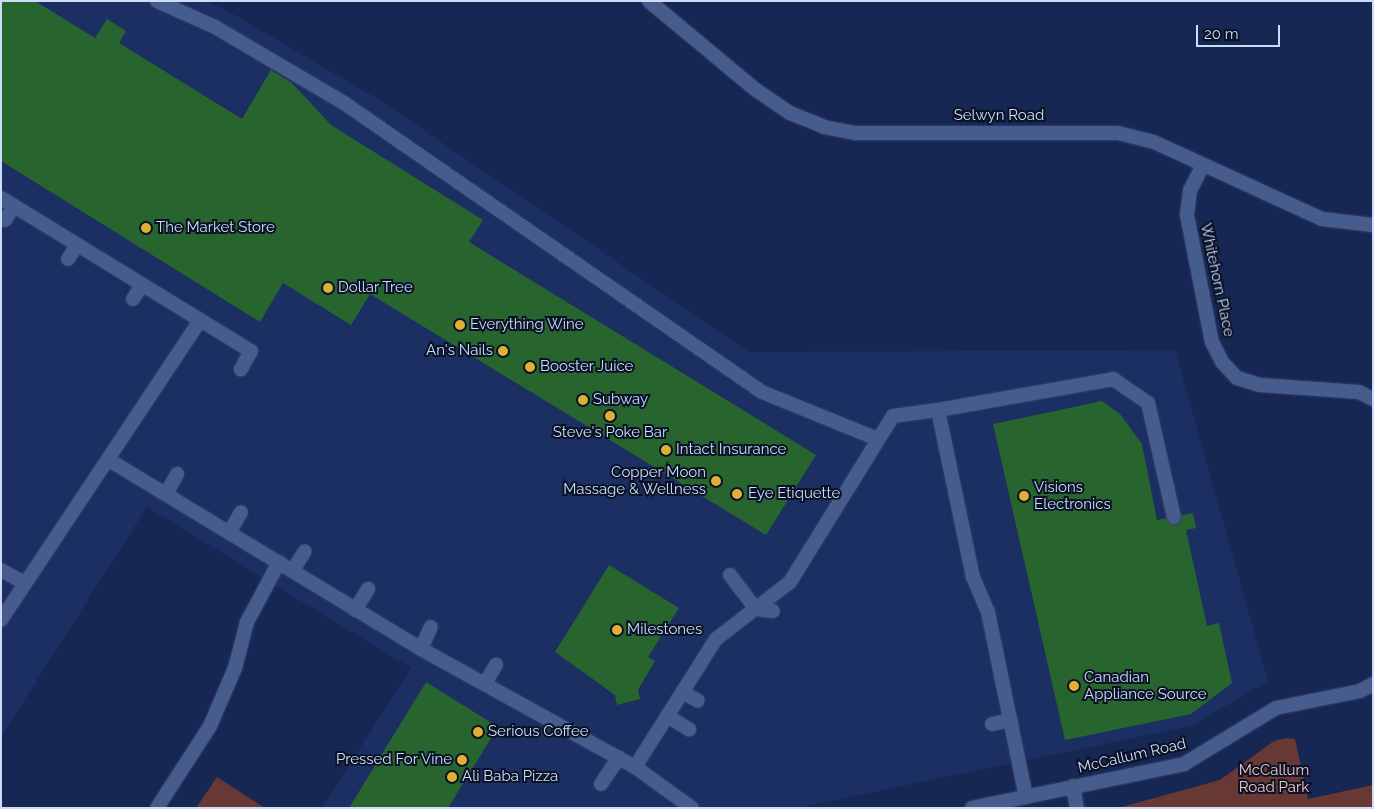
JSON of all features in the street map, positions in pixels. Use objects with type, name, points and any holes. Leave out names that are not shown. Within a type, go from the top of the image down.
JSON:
[{"type":"street","points":[[157,1],[215,27],[344,104],[762,392],[878,439]]},
{"type":"street","name":"Selwyn Road","points":[[649,1],[756,90],[790,113],[824,127],[856,133],[1118,133],[1154,142],[1322,219],[1373,225]]},
{"type":"street","name":"Whitehorn Place","points":[[1202,165],[1190,190],[1187,215],[1212,342],[1222,362],[1237,378],[1260,386],[1359,392],[1373,399]]},
{"type":"street","points":[[1,198],[251,351],[241,369]]},
{"type":"street","points":[[5,220],[14,206]]},
{"type":"street","points":[[68,259],[77,245]]},
{"type":"street","points":[[133,299],[142,285]]},
{"type":"street","points":[[1,620],[24,583],[109,460],[200,320]]},
{"type":"street","points":[[636,767],[716,639],[790,582],[843,508],[878,439],[892,416],[938,410],[1113,379],[1148,403],[1174,517]]},
{"type":"street","points":[[938,410],[973,577],[988,612],[1026,797]]},
{"type":"street","points":[[109,460],[280,562],[420,649],[486,682],[636,767],[692,808]]},
{"type":"street","points":[[166,494],[177,474]]},
{"type":"street","points":[[229,533],[241,512]]},
{"type":"street","points":[[293,570],[305,551]]},
{"type":"street","points":[[157,808],[210,726],[235,668],[247,622],[280,562]]},
{"type":"street","points":[[1,570],[24,583]]},
{"type":"street","points":[[730,575],[756,609],[773,611]]},
{"type":"street","points":[[355,610],[368,589]]},
{"type":"street","points":[[420,649],[432,627]]},
{"type":"street","points":[[486,682],[496,665]]},
{"type":"street","name":"McCallum Road","points":[[972,808],[1184,764],[1276,708],[1360,691],[1373,684]]},
{"type":"street","points":[[682,692],[698,701]]},
{"type":"street","points":[[667,716],[689,729]]},
{"type":"street","points":[[992,724],[1011,720]]},
{"type":"street","points":[[601,784],[619,757]]},
{"type":"street","points":[[1072,786],[1078,808]]},
{"type":"shaded area","points":[[1,1],[207,1],[233,14],[381,101],[749,352],[1175,350],[1268,681],[1191,726],[797,808],[322,808],[411,668],[147,507],[1,737]]},
{"type":"green space","name":"McCallum Road Park","points":[[1286,738],[1295,739],[1308,799],[1373,785],[1373,808],[1118,808],[1220,780],[1274,741]]},
{"type":"green space","points":[[217,777],[265,808],[196,808]]},
{"type":"building","points":[[1,1],[35,1],[95,38],[107,19],[126,31],[119,43],[242,119],[271,70],[292,83],[331,125],[483,220],[469,242],[816,455],[766,535],[370,294],[351,325],[283,283],[260,322],[1,161]]},
{"type":"building","points":[[1102,401],[1120,414],[1142,444],[1157,520],[1193,513],[1196,528],[1186,530],[1207,626],[1219,623],[1232,683],[1191,714],[1065,740],[993,424]]},
{"type":"building","name":"Milestones","points":[[609,565],[679,608],[648,657],[655,661],[638,690],[640,699],[617,705],[615,695],[555,652]]},
{"type":"building","points":[[426,682],[498,727],[448,808],[349,808]]},
{"type":"place","name":"The Market Store","points":[[146,228]]},
{"type":"place","name":"Dollar Tree","points":[[328,288]]},
{"type":"place","name":"Everything Wine","points":[[460,325]]},
{"type":"place","name":"An's Nails","points":[[503,351]]},
{"type":"place","name":"Booster Juice","points":[[530,367]]},
{"type":"place","name":"Subway","points":[[583,400]]},
{"type":"place","name":"Steve's Poke Bar","points":[[610,416]]},
{"type":"place","name":"Intact Insurance","points":[[666,450]]},
{"type":"place","name":"Copper Moon Massage & Wellness","points":[[716,481]]},
{"type":"place","name":"Eye Etiquette","points":[[737,494]]},
{"type":"place","name":"Visions Electronics","points":[[1024,496]]},
{"type":"place","name":"Milestones","points":[[617,630]]},
{"type":"place","name":"Canadian Appliance Source","points":[[1074,686]]},
{"type":"place","name":"Serious Coffee","points":[[478,732]]},
{"type":"place","name":"Pressed For Vine","points":[[462,760]]},
{"type":"place","name":"Ali Baba Pizza","points":[[452,777]]}]
